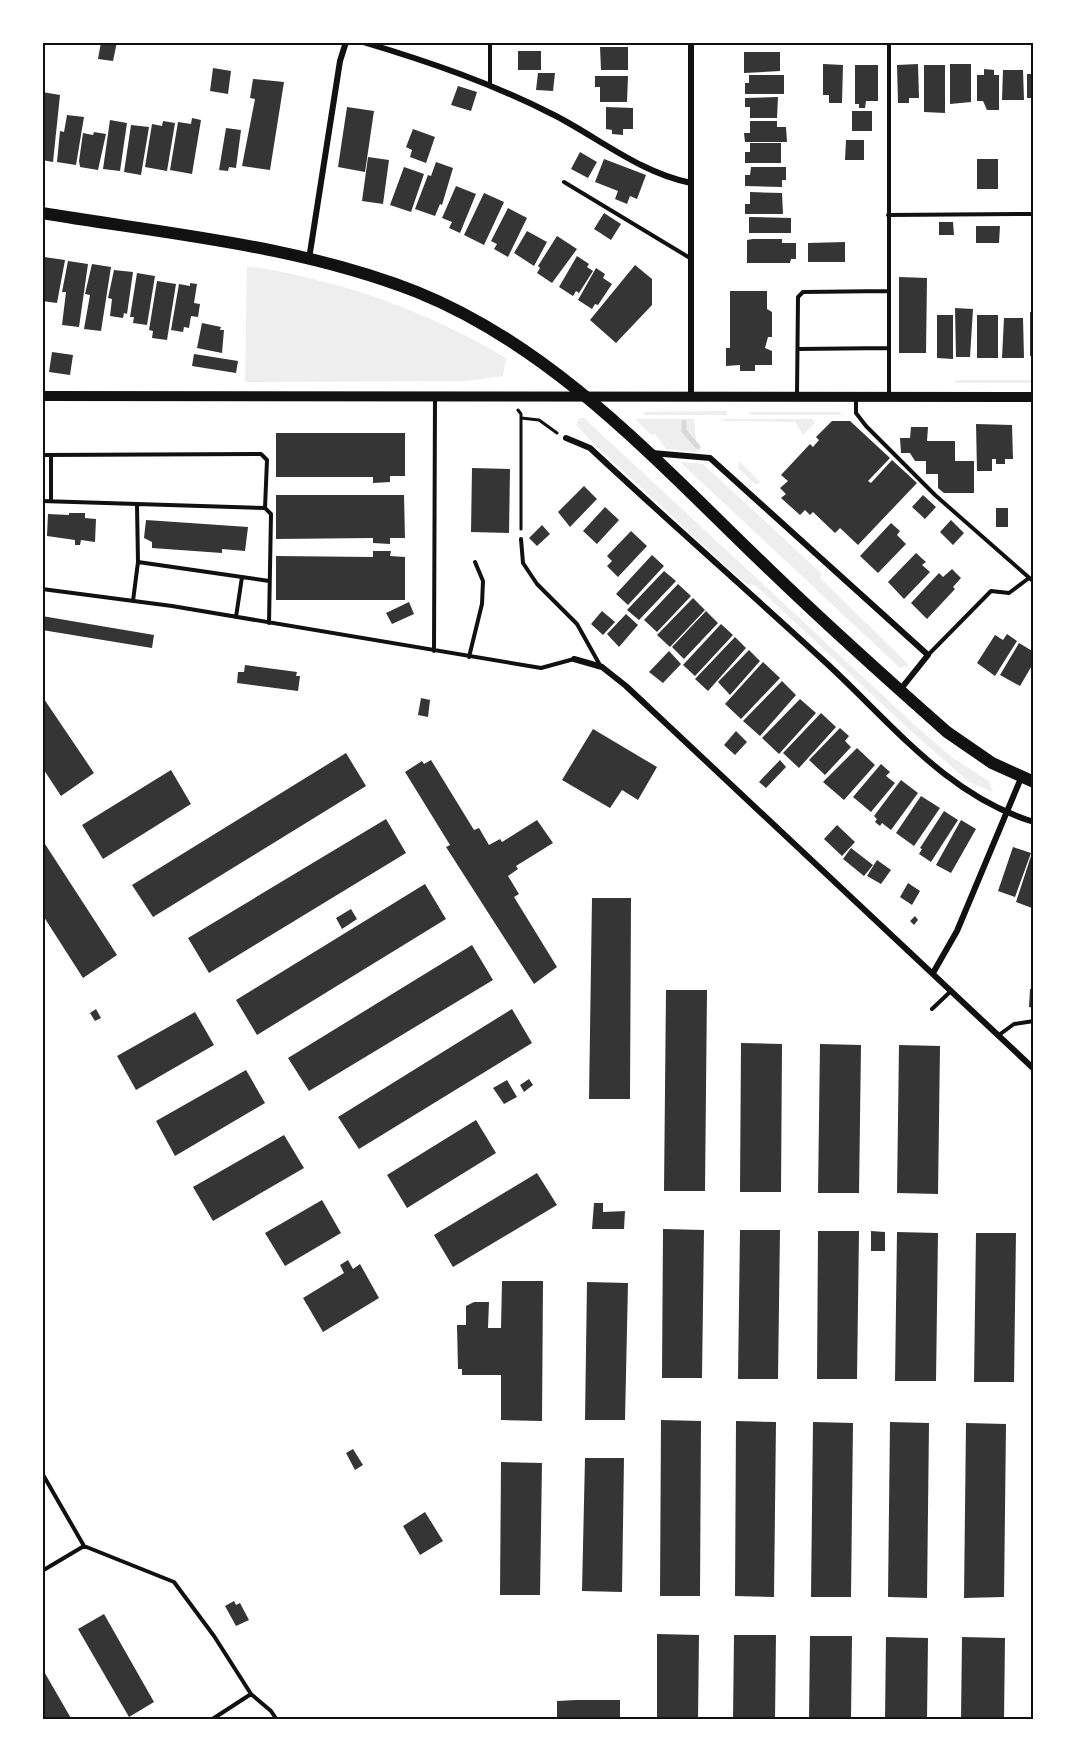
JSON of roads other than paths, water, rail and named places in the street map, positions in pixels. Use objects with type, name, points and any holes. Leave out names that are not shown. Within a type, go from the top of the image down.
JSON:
[{"type":"main road","points":[[42,213],[309,259],[417,293],[469,316],[536,357],[585,397],[648,453],[899,690],[973,751],[1021,778],[1034,782]]},
{"type":"main road","points":[[42,396],[435,395],[797,398],[1034,396]]},
{"type":"street","points":[[309,259],[340,61],[346,42]]},
{"type":"street","points":[[363,42],[436,63],[490,86],[555,116],[657,174],[691,183]]},
{"type":"street","points":[[691,42],[691,398]]},
{"type":"street","points":[[566,438],[590,448],[839,674],[935,769],[974,796],[1006,812],[1034,822]]},
{"type":"street","points":[[648,453],[710,458],[928,655],[899,690]]},
{"type":"street","points":[[574,659],[602,667],[644,704],[1034,1069]]},
{"type":"street","points":[[933,973],[957,931],[1021,778]]},
{"type":"lane","points":[[490,42],[490,86]]},
{"type":"lane","points":[[889,42],[889,396]]},
{"type":"lane","points":[[564,183],[691,259]]},
{"type":"lane","points":[[888,214],[1034,214]]},
{"type":"lane","points":[[797,398],[798,297],[803,292],[888,291]]},
{"type":"lane","points":[[798,349],[889,348]]},
{"type":"lane","points":[[434,651],[435,395]]},
{"type":"lane","points":[[856,397],[856,413],[866,426],[936,495],[1034,582]]},
{"type":"lane","points":[[42,455],[261,453],[267,460],[265,508]]},
{"type":"lane","points":[[51,455],[51,501]]},
{"type":"lane","points":[[42,501],[265,508],[271,514],[269,623]]},
{"type":"lane","points":[[133,601],[138,562],[137,505]]},
{"type":"lane","points":[[521,540],[523,563],[537,584],[577,624],[602,667]]},
{"type":"lane","points":[[138,562],[269,581]]},
{"type":"lane","points":[[469,657],[482,604],[483,581],[475,562]]},
{"type":"lane","points":[[236,617],[242,577]]},
{"type":"lane","points":[[928,655],[992,591],[1009,593],[1029,578]]},
{"type":"lane","points":[[42,589],[236,617],[541,668],[574,659]]},
{"type":"lane","points":[[932,1009],[951,991]]},
{"type":"lane","points":[[999,1035],[1014,1024],[1034,1022]]},
{"type":"lane","points":[[42,1473],[84,1546],[174,1582],[214,1636],[251,1694],[271,1711],[277,1720]]},
{"type":"lane","points":[[42,1571],[84,1546]]},
{"type":"lane","points":[[211,1720],[251,1694]]},
{"type":"waterway","points":[[684,422],[684,431],[698,447]]}]
